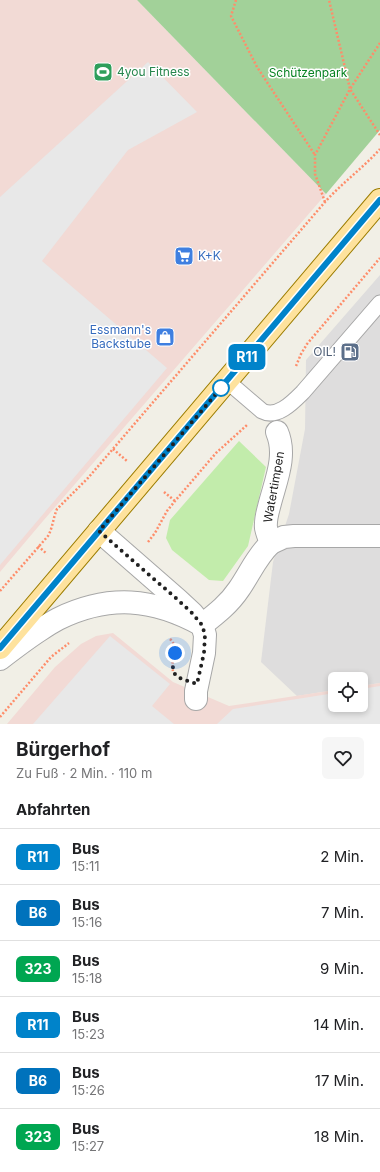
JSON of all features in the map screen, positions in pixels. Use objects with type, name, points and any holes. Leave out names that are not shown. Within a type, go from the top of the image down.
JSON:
[{"type":"main road","points":[[0,648],[380,200]]},
{"type":"street","name":"Watertimpen","points":[[277,432],[281,444],[281,454],[267,515],[266,527],[271,543],[284,537],[294,536],[380,536]]},
{"type":"street","points":[[99,531],[178,600],[202,625],[205,635],[204,653],[197,692]]},
{"type":"street","points":[[202,625],[231,600],[262,552],[271,543]]},
{"type":"street","points":[[0,659],[57,619],[77,610],[104,604],[130,602],[149,604],[185,616],[202,625]]},
{"type":"lane","points":[[227,381],[267,414],[282,410],[303,392],[380,303]]},
{"type":"path","points":[[236,0],[231,16],[257,67],[315,155]]},
{"type":"path","points":[[329,0],[350,89],[380,135]]},
{"type":"path","points":[[325,202],[314,174],[315,155],[350,89],[380,43]]},
{"type":"path","points":[[0,591],[48,536],[53,526],[54,514],[57,509],[88,478],[325,202],[380,149]]},
{"type":"path","points":[[296,370],[298,360],[307,344],[380,258]]},
{"type":"path","points":[[175,501],[216,453],[262,411]]},
{"type":"path","points":[[168,637],[175,645],[172,668],[174,673],[178,678],[197,692]]},
{"type":"path","points":[[0,717],[51,657],[74,640]]},
{"type":"shaded area","points":[[0,0],[137,0],[326,194],[0,572]]},
{"type":"shaded area","points":[[148,62],[197,112],[128,150],[42,261],[167,368],[0,565],[0,197]]},
{"type":"shaded area","points":[[380,275],[380,683],[368,685],[368,672],[328,672],[328,691],[297,696],[261,662],[273,562],[289,514],[305,429],[306,360]]},
{"type":"shaded area","points":[[113,633],[173,682],[229,706],[328,691],[328,712],[368,712],[368,685],[380,683],[380,724],[7,724],[55,667],[81,644],[96,636]]},
{"type":"shaded area","points":[[110,636],[170,684],[152,706],[174,724],[33,724]]},
{"type":"shaded area","points":[[380,686],[380,724],[217,724],[233,709],[328,694],[328,712],[368,712],[368,688]]},
{"type":"green space","name":"Schützenpark","points":[[137,0],[380,0],[380,130],[326,194]]},
{"type":"green space","points":[[239,441],[266,467],[248,546],[223,581],[209,580],[172,550],[166,538],[170,520]]},
{"type":"bus line","name":"R11","points":[[0,648],[380,200]]},
{"type":"place","name":"4you Fitness","points":[[103,72]]},
{"type":"place","name":"K+K","points":[[184,256]]},
{"type":"place","name":"Essmann's Backstube","points":[[165,337]]},
{"type":"place","name":"OIL!","points":[[350,352]]},
{"type":"route","points":[[175,653],[172,668],[174,673],[178,678],[197,684],[205,644],[205,635],[202,625],[178,600],[99,531],[221,388]]}]
